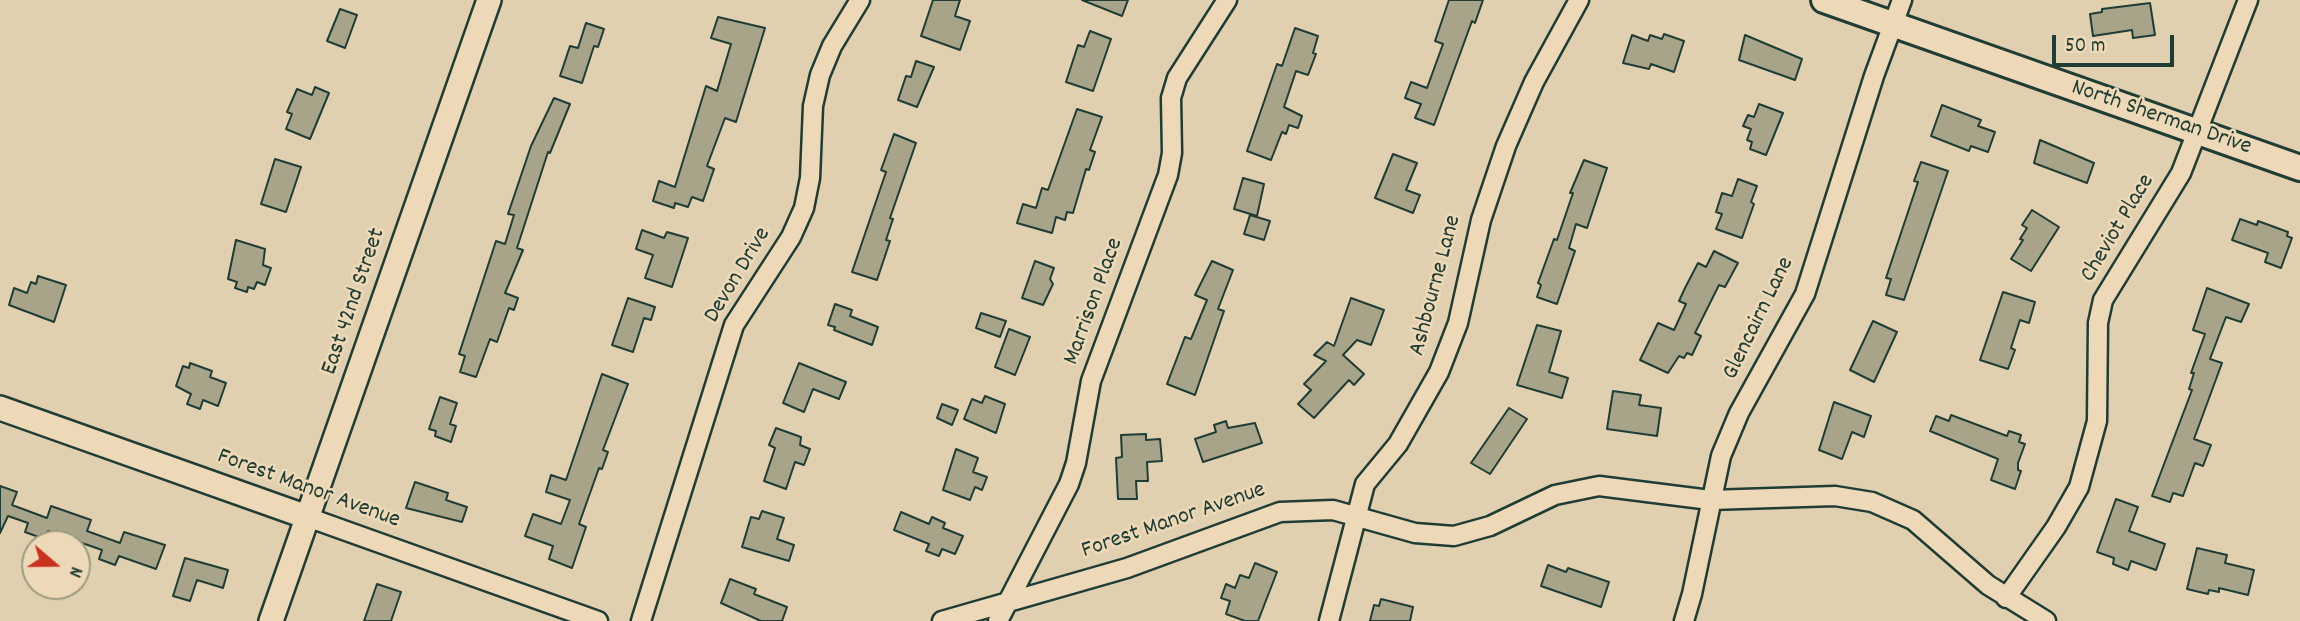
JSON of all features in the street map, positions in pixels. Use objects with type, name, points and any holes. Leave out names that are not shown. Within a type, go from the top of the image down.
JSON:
[{"type":"main road","name":"North Sherman Drive","points":[[1824,0],[2300,168]]},
{"type":"street","name":"East 42nd Street","points":[[271,621],[489,0]]},
{"type":"street","name":"Devon Drive","points":[[641,621],[734,325],[792,237],[804,208],[810,178],[813,106],[820,75],[832,46],[860,0]]},
{"type":"street","name":"Marrison Place","points":[[998,621],[1069,484],[1076,463],[1091,381],[1168,175],[1172,153],[1171,98],[1177,78],[1227,0]]},
{"type":"street","name":"Ashbourne Lane","points":[[1329,621],[1364,484],[1398,444],[1439,372],[1458,323],[1480,220],[1497,170],[1534,82],[1579,0]]},
{"type":"street","name":"Glencairn Lane","points":[[1684,621],[1692,594],[1710,500],[1726,442],[1805,294],[1902,0]]},
{"type":"street","name":"Cheviot Place","points":[[2006,598],[2056,527],[2079,487],[2097,421],[2098,323],[2104,300],[2118,273],[2171,193],[2198,133],[2248,0]]},
{"type":"street","name":"Forest Manor Avenue","points":[[0,408],[598,621]]},
{"type":"street","name":"Forest Manor Avenue","points":[[942,621],[1127,568],[1280,512],[1318,508],[1357,515],[1415,533],[1454,536],[1476,531],[1547,498],[1584,488],[1621,488],[1710,500],[1835,496],[1884,505],[1918,524],[2006,598],[2046,621]]},
{"type":"building","points":[[933,0],[960,0],[955,16],[970,21],[960,50],[921,36]]},
{"type":"building","points":[[1082,0],[1128,0],[1122,16]]},
{"type":"building","points":[[1449,0],[1483,0],[1475,23],[1472,21],[1434,125],[1415,118],[1421,104],[1405,98],[1411,82],[1427,88],[1443,44],[1435,41]]},
{"type":"building","points":[[2150,3],[2155,35],[2133,38],[2132,30],[2093,36],[2090,14],[2102,12],[2102,9]]},
{"type":"building","points":[[340,9],[357,15],[345,48],[327,41]]},
{"type":"building","points":[[718,17],[765,28],[736,122],[725,118],[707,166],[714,169],[703,201],[692,197],[688,207],[675,203],[674,208],[653,201],[659,181],[675,187],[706,86],[717,91],[731,44],[711,38]]},
{"type":"building","points":[[586,23],[604,29],[598,47],[594,46],[582,83],[560,76],[570,46],[578,48]]},
{"type":"building","points":[[1295,28],[1318,36],[1313,53],[1316,54],[1308,75],[1296,71],[1284,107],[1302,116],[1298,128],[1289,125],[1286,134],[1282,132],[1271,160],[1247,151],[1277,64],[1282,66]]},
{"type":"building","points":[[1090,31],[1111,39],[1093,91],[1066,82],[1078,45],[1084,47]]},
{"type":"building","points":[[1664,34],[1684,41],[1674,72],[1651,64],[1649,69],[1623,63],[1632,35],[1648,41],[1650,35],[1662,39]]},
{"type":"building","points":[[1745,35],[1802,59],[1795,80],[1739,60]]},
{"type":"building","points":[[916,61],[934,67],[917,107],[898,100],[906,76],[911,77]]},
{"type":"building","points":[[315,87],[329,93],[310,139],[286,129],[292,114],[287,112],[297,89],[312,95]]},
{"type":"building","points":[[554,98],[570,104],[550,153],[548,152],[517,248],[523,250],[505,293],[518,298],[514,310],[509,308],[497,342],[490,339],[476,377],[460,372],[465,356],[459,354],[496,241],[505,244],[514,215],[508,214],[531,146]]},
{"type":"building","points":[[1759,104],[1783,113],[1766,155],[1750,149],[1752,142],[1747,140],[1751,129],[1743,126],[1748,115],[1754,117]]},
{"type":"building","points":[[1942,105],[1981,120],[1978,126],[1995,132],[1988,152],[1971,146],[1969,151],[1931,136]]},
{"type":"building","points":[[1077,109],[1102,117],[1090,150],[1095,152],[1089,170],[1086,169],[1073,213],[1067,212],[1065,220],[1056,217],[1052,233],[1017,223],[1023,204],[1036,208],[1042,188],[1048,190]]},
{"type":"building","points":[[894,134],[916,143],[890,218],[893,219],[886,240],[890,241],[877,280],[852,272],[886,172],[881,170]]},
{"type":"building","points":[[2040,140],[2094,163],[2087,183],[2034,163]]},
{"type":"building","points":[[1393,154],[1417,163],[1406,190],[1420,195],[1413,213],[1375,198]]},
{"type":"building","points":[[275,159],[301,167],[286,212],[261,204]]},
{"type":"building","points":[[1584,160],[1607,168],[1587,228],[1576,224],[1569,248],[1575,251],[1557,304],[1537,297],[1541,285],[1538,283],[1554,239],[1557,240],[1573,193],[1570,193]]},
{"type":"building","points":[[1921,162],[1948,171],[1904,300],[1886,295],[1891,279],[1886,278],[1918,182],[1914,181]]},
{"type":"building","points":[[1243,178],[1264,184],[1257,216],[1234,209]]},
{"type":"building","points":[[1738,179],[1757,186],[1751,202],[1754,204],[1742,238],[1716,229],[1722,214],[1716,212],[1722,193],[1732,196]]},
{"type":"building","points":[[2032,210],[2059,227],[2031,271],[2011,259],[2023,240],[2020,239],[2027,228],[2022,225]]},
{"type":"building","points":[[1250,215],[1270,221],[1264,240],[1244,234]]},
{"type":"building","points":[[2240,219],[2257,225],[2258,221],[2288,232],[2287,236],[2292,238],[2281,268],[2265,262],[2268,253],[2232,240]]},
{"type":"building","points":[[642,230],[664,238],[667,232],[688,238],[672,287],[645,278],[653,255],[636,249]]},
{"type":"building","points":[[236,240],[265,249],[263,265],[271,268],[265,285],[257,282],[254,289],[248,287],[247,292],[235,288],[237,282],[228,279]]},
{"type":"building","points":[[1714,251],[1738,263],[1725,287],[1719,285],[1695,333],[1701,336],[1692,355],[1687,353],[1684,358],[1679,356],[1668,373],[1640,360],[1658,323],[1674,330],[1686,304],[1679,301],[1685,288],[1698,263],[1706,267]]},
{"type":"building","points":[[1035,261],[1054,268],[1050,279],[1053,284],[1043,305],[1022,298]]},
{"type":"building","points":[[1212,261],[1233,270],[1218,309],[1224,311],[1195,395],[1167,384],[1185,337],[1191,339],[1207,300],[1195,295]]},
{"type":"building","points":[[38,276],[66,285],[54,322],[9,305],[14,288],[27,293],[31,282],[36,284]]},
{"type":"building","points":[[2207,288],[2249,304],[2241,322],[2226,317],[2210,359],[2222,363],[2194,439],[2211,445],[2203,466],[2195,463],[2183,496],[2173,493],[2170,502],[2152,496],[2192,390],[2189,389],[2194,373],[2191,373],[2205,334],[2193,330]]},
{"type":"building","points":[[2003,292],[2035,302],[2029,323],[2020,320],[2011,348],[2015,350],[2008,369],[1980,360]]},
{"type":"building","points":[[628,298],[655,307],[651,320],[644,318],[633,352],[612,345]]},
{"type":"building","points":[[1351,298],[1384,310],[1371,345],[1357,340],[1343,355],[1364,374],[1354,385],[1349,380],[1314,418],[1298,404],[1311,390],[1304,384],[1326,361],[1314,355],[1327,342],[1334,346]]},
{"type":"building","points":[[835,304],[852,310],[850,316],[878,327],[872,345],[828,325]]},
{"type":"building","points":[[981,313],[1006,321],[1000,337],[976,328]]},
{"type":"building","points":[[1873,321],[1897,332],[1874,382],[1850,370]]},
{"type":"building","points":[[1537,325],[1561,331],[1549,372],[1568,378],[1562,398],[1517,385]]},
{"type":"building","points":[[1009,329],[1030,337],[1015,375],[995,367]]},
{"type":"building","points":[[190,363],[212,371],[210,377],[226,383],[218,406],[203,400],[200,409],[187,404],[191,394],[176,386],[183,366],[189,368]]},
{"type":"building","points":[[799,363],[846,382],[839,399],[813,389],[804,412],[783,403]]},
{"type":"building","points":[[602,374],[628,384],[603,450],[608,452],[602,469],[599,468],[579,524],[586,527],[572,568],[549,559],[553,546],[525,536],[533,514],[561,524],[570,500],[546,492],[551,475],[566,480]]},
{"type":"building","points":[[1613,391],[1641,395],[1639,405],[1661,408],[1657,436],[1607,429]]},
{"type":"building","points":[[985,396],[1005,404],[996,433],[964,419],[972,399],[982,403]]},
{"type":"building","points":[[440,397],[457,403],[450,424],[456,426],[451,442],[435,436],[436,431],[429,429]]},
{"type":"building","points":[[1834,402],[1871,416],[1864,437],[1852,432],[1842,459],[1819,450]]},
{"type":"building","points":[[942,404],[958,410],[952,425],[937,418]]},
{"type":"building","points":[[1509,408],[1527,419],[1490,474],[1471,463]]},
{"type":"building","points":[[1951,415],[2007,436],[2009,431],[2021,435],[2019,442],[2025,444],[2018,463],[2018,470],[2021,471],[2015,489],[1991,480],[1998,459],[1930,431],[1936,416],[1949,421]]},
{"type":"building","points":[[1226,421],[1228,428],[1255,423],[1262,443],[1203,462],[1195,439],[1216,432],[1214,425]]},
{"type":"building","points":[[776,428],[801,437],[800,445],[810,449],[804,465],[795,462],[786,489],[764,481],[775,448],[769,445]]},
{"type":"building","points":[[1146,434],[1146,440],[1160,439],[1162,461],[1147,462],[1148,481],[1136,481],[1137,499],[1118,499],[1116,458],[1122,457],[1121,435]]},
{"type":"building","points":[[956,449],[978,458],[973,472],[987,477],[982,490],[975,487],[970,500],[943,490]]},
{"type":"building","points":[[415,482],[448,493],[446,500],[467,507],[462,522],[406,508]]},
{"type":"building","points":[[0,486],[17,492],[12,505],[47,518],[51,506],[91,520],[87,530],[26,530],[28,523],[8,516],[0,533]]},
{"type":"building","points":[[2116,499],[2138,507],[2129,531],[2165,544],[2156,570],[2131,561],[2128,570],[2113,564],[2114,558],[2097,552]]},
{"type":"building","points":[[762,511],[784,518],[777,539],[794,545],[789,561],[742,547],[751,517],[759,519]]},
{"type":"building","points":[[901,512],[929,524],[932,517],[945,523],[943,528],[963,536],[955,554],[942,549],[939,556],[926,551],[929,544],[894,530]]},
{"type":"building","points":[[91,532],[120,543],[124,532],[165,545],[156,569],[119,556],[115,565],[99,559],[102,550],[91,546]]},
{"type":"building","points":[[2197,548],[2227,555],[2225,563],[2254,570],[2248,595],[2219,588],[2219,592],[2209,590],[2208,594],[2187,589]]},
{"type":"building","points":[[185,558],[228,570],[223,588],[197,580],[190,601],[173,596]]},
{"type":"building","points":[[1255,563],[1277,572],[1258,621],[1245,621],[1226,614],[1230,601],[1221,598],[1226,584],[1235,588],[1240,575],[1249,578]]},
{"type":"building","points":[[1548,565],[1566,572],[1568,568],[1609,582],[1601,607],[1541,586]]},
{"type":"building","points":[[730,579],[756,589],[754,594],[787,607],[782,621],[761,621],[721,603]]},
{"type":"building","points":[[377,584],[401,592],[391,621],[364,621]]},
{"type":"building","points":[[1381,599],[1413,607],[1410,621],[1370,621],[1374,605],[1379,606]]}]
